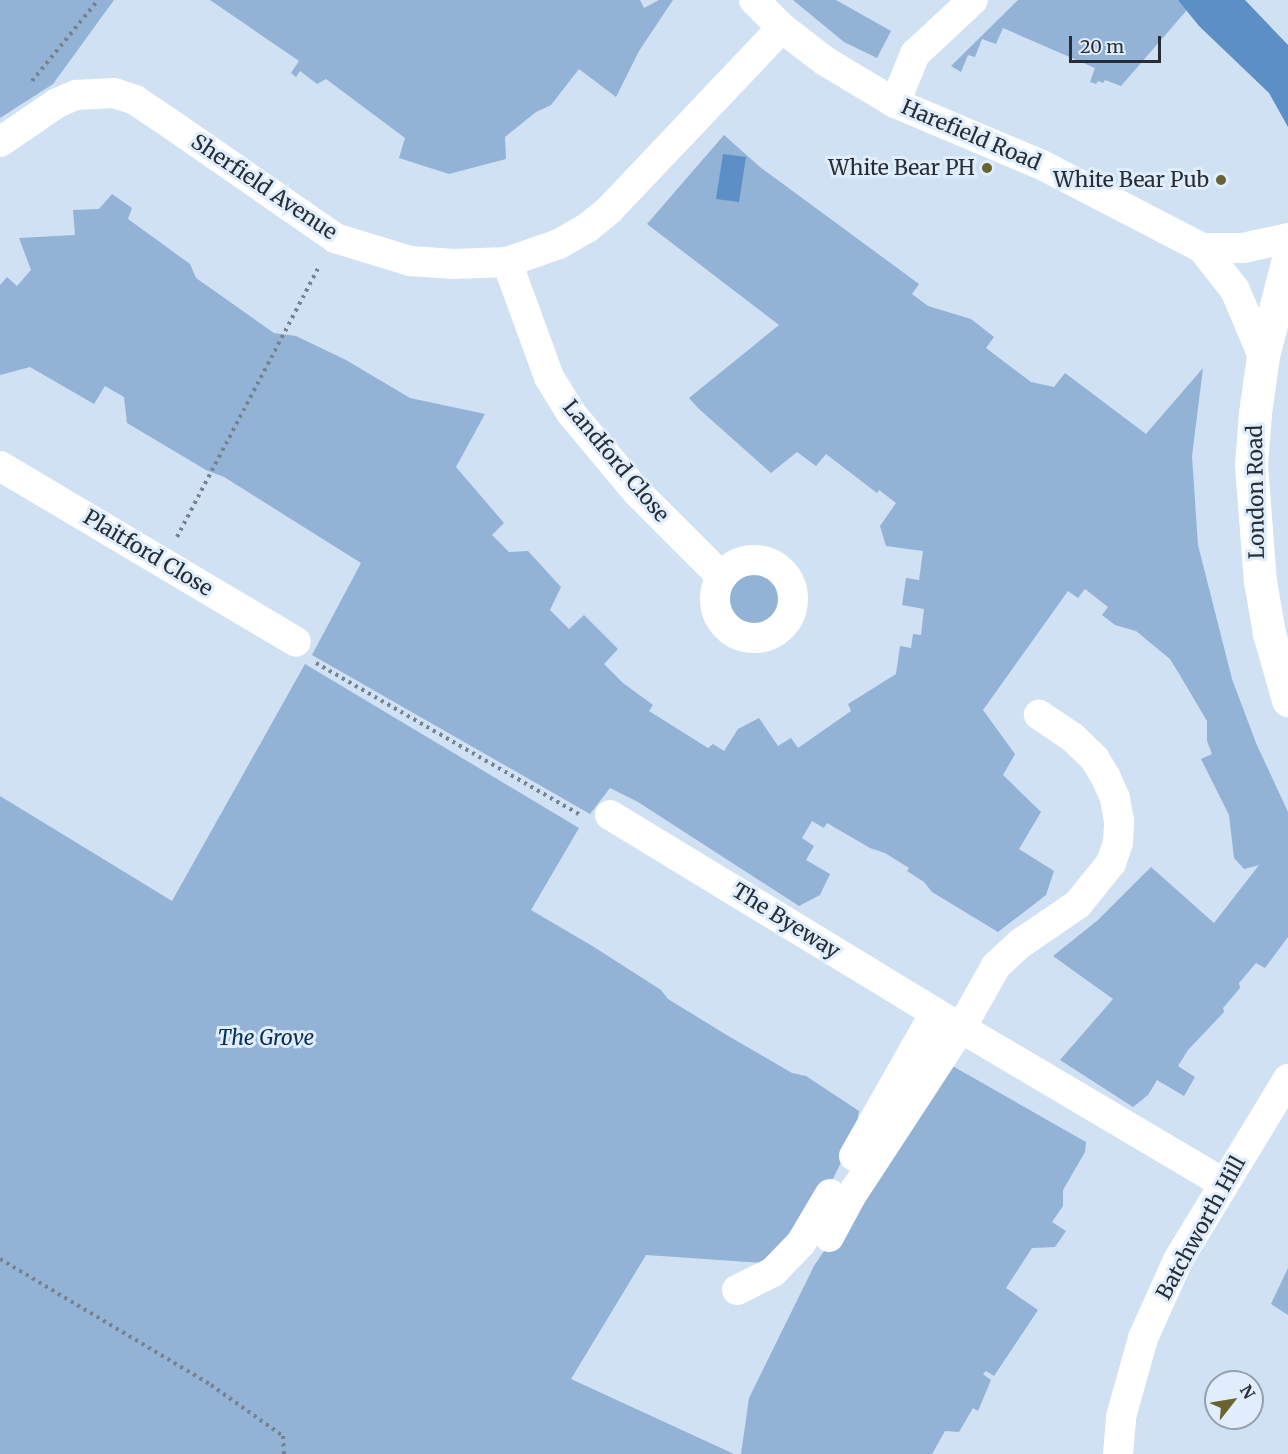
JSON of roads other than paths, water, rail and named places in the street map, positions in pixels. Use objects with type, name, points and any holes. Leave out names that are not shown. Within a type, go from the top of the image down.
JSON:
[{"type":"main road","name":"London Road","points":[[1284,271],[1263,356],[1251,465],[1253,520],[1260,581],[1269,633],[1288,700]]},
{"type":"street","name":"Harefield Road","points":[[754,0],[782,28],[825,62],[895,103],[1042,165],[1108,185],[1202,248],[1235,290],[1263,356]]},
{"type":"street","points":[[895,103],[915,54],[972,0]]},
{"type":"street","name":"Sherfield Avenue","points":[[0,142],[57,103],[76,95],[114,93],[135,100],[334,238],[410,261],[454,264],[507,262],[560,243],[587,228],[602,216],[782,28]]},
{"type":"street","name":"Harefield Road","points":[[1202,248],[1244,248],[1288,237]]},
{"type":"street","name":"Landford Close","points":[[507,262],[549,377],[571,413],[637,492],[722,577]]},
{"type":"street","name":"Plaitford Close","points":[[0,466],[164,561],[296,642]]},
{"type":"street","points":[[829,1237],[851,1196],[960,1028],[996,966],[1021,943],[1078,904],[1112,864],[1119,843],[1115,798],[1105,776],[1094,758],[1072,737],[1039,715]]},
{"type":"street","name":"The Byeway","points":[[610,815],[960,1028],[1223,1183]]},
{"type":"street","points":[[736,1290],[773,1272],[801,1243],[935,1012]]},
{"type":"street","name":"Batchworth Hill","points":[[1118,1454],[1120,1417],[1143,1338],[1178,1260],[1288,1079]]},
{"type":"place","name":"White Bear PH","points":[[987,168]]},
{"type":"place","name":"White Bear Pub","points":[[1221,180]]},
{"type":"park label","name":"The Grove","points":[[266,1038]]}]
